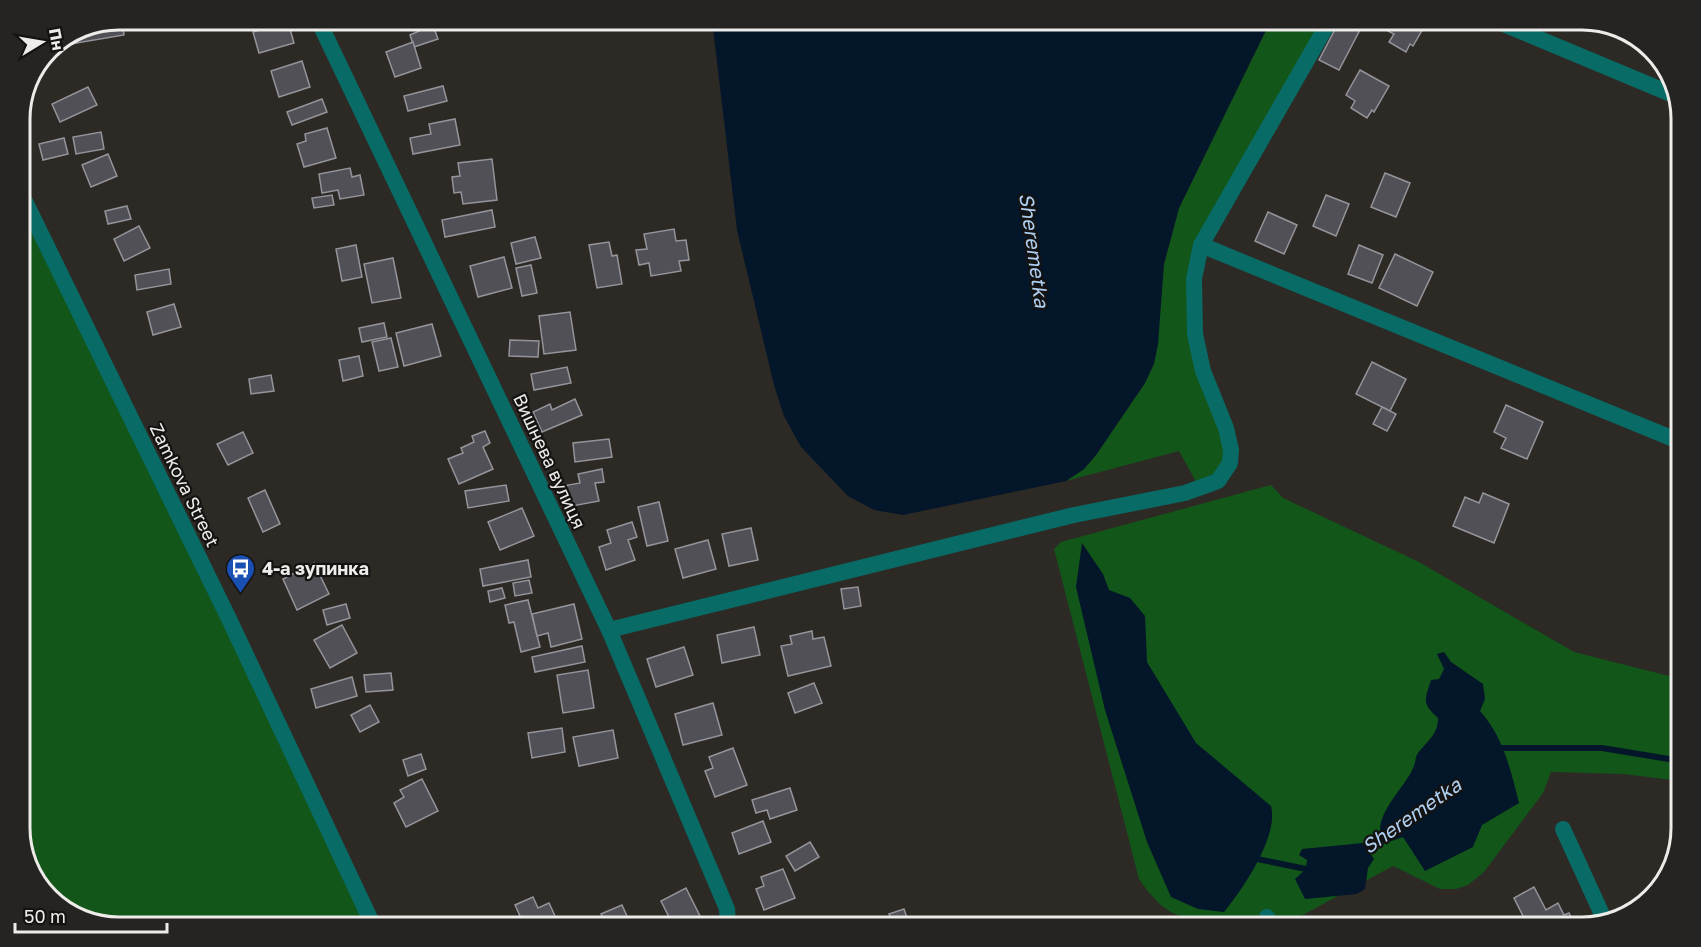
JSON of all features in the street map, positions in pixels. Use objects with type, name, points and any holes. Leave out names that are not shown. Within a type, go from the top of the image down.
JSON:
[{"type":"street","name":"Вишнева вулиця","points":[[323,30],[609,630],[727,909],[727,917]]},
{"type":"street","points":[[609,630],[1074,515],[1185,493],[1218,481],[1230,463],[1231,450],[1226,428],[1203,371],[1195,334],[1194,279],[1201,245],[1324,30]]},
{"type":"street","points":[[1518,30],[1667,92]]},
{"type":"street","name":"Zamkova Street","points":[[30,217],[230,621],[369,917]]},
{"type":"street","points":[[1201,245],[1671,438]]},
{"type":"street","points":[[1563,829],[1602,915]]},
{"type":"green space","points":[[1266,30],[1324,30],[1201,245],[1193,301],[1230,463],[1200,489],[1179,451],[1066,481],[1084,469],[1096,455],[1145,383],[1164,264],[1179,208]]},
{"type":"green space","points":[[30,224],[369,917],[107,916],[74,905],[56,891],[42,873],[35,857],[30,834]]},
{"type":"green space","points":[[1271,485],[1283,498],[1419,562],[1574,652],[1671,676],[1671,780],[1623,774],[1551,772],[1543,793],[1484,872],[1468,885],[1456,889],[1440,889],[1393,866],[1298,917],[1180,916],[1159,904],[1139,879],[1054,549],[1061,542]]},
{"type":"water","points":[[713,30],[1266,30],[1179,208],[1164,264],[1158,344],[1154,364],[1145,383],[1096,455],[1084,469],[1066,481],[903,515],[874,510],[848,496],[801,447],[784,416],[774,385],[737,230]]},
{"type":"water","points":[[1082,543],[1103,574],[1109,590],[1130,598],[1145,616],[1147,662],[1196,743],[1271,806],[1270,832],[1265,847],[1258,862],[1224,912],[1198,909],[1171,897],[1147,842],[1105,710],[1076,587]]},
{"type":"water","points":[[1444,652],[1451,662],[1483,684],[1485,699],[1480,711],[1495,731],[1509,766],[1519,803],[1482,825],[1473,847],[1425,871],[1403,837],[1383,844],[1380,833],[1384,813],[1409,775],[1417,755],[1432,737],[1438,724],[1438,718],[1429,709],[1426,697],[1431,680],[1439,679],[1444,669],[1437,654]]},
{"type":"water","points":[[1363,843],[1374,859],[1368,868],[1365,889],[1357,894],[1305,899],[1295,879],[1306,869],[1307,860],[1299,855],[1302,849]]},
{"type":"building","points":[[123,30],[124,35],[72,44],[101,32]]},
{"type":"building","points":[[290,30],[294,43],[259,53],[253,32]]},
{"type":"building","points":[[435,30],[438,39],[414,47],[410,35],[419,31]]},
{"type":"building","points":[[1335,30],[1360,30],[1339,70],[1319,60]]},
{"type":"building","points":[[1386,30],[1422,30],[1413,46],[1410,44],[1406,52],[1389,42],[1394,34]]},
{"type":"building","points":[[413,42],[421,68],[395,77],[386,52]]},
{"type":"building","points":[[302,61],[310,87],[279,97],[271,71]]},
{"type":"building","points":[[1360,70],[1389,86],[1374,112],[1372,110],[1367,118],[1351,108],[1355,101],[1346,95]]},
{"type":"building","points":[[443,86],[447,101],[408,111],[404,96]]},
{"type":"building","points":[[88,87],[97,105],[60,122],[52,104]]},
{"type":"building","points":[[322,99],[327,112],[292,125],[287,112]]},
{"type":"building","points":[[455,119],[460,145],[413,154],[410,138],[431,134],[429,124]]},
{"type":"building","points":[[327,128],[336,158],[304,167],[297,144],[306,141],[305,134]]},
{"type":"building","points":[[101,132],[104,149],[76,154],[73,137]]},
{"type":"building","points":[[64,138],[68,154],[43,160],[39,144]]},
{"type":"building","points":[[108,154],[117,176],[91,187],[82,165]]},
{"type":"building","points":[[492,159],[497,200],[463,204],[461,192],[454,193],[452,177],[460,176],[458,163]]},
{"type":"building","points":[[350,168],[352,177],[360,175],[364,195],[340,199],[338,190],[322,193],[319,174]]},
{"type":"building","points":[[1385,173],[1410,183],[1396,217],[1371,207]]},
{"type":"building","points":[[332,195],[334,205],[314,208],[312,198]]},
{"type":"building","points":[[1326,195],[1349,204],[1336,236],[1313,226]]},
{"type":"building","points":[[127,206],[131,219],[108,224],[105,211]]},
{"type":"building","points":[[492,210],[495,227],[445,237],[442,220]]},
{"type":"building","points":[[1268,212],[1297,225],[1284,254],[1255,241]]},
{"type":"building","points":[[139,226],[150,248],[124,261],[114,239]]},
{"type":"building","points":[[674,229],[676,241],[686,240],[689,260],[679,261],[681,271],[651,276],[649,263],[639,265],[636,250],[647,249],[644,234]]},
{"type":"building","points":[[535,237],[541,258],[516,264],[511,243]]},
{"type":"building","points":[[609,242],[612,256],[617,255],[622,284],[597,288],[589,245]]},
{"type":"building","points":[[356,245],[362,277],[342,281],[336,249]]},
{"type":"building","points":[[1359,245],[1383,255],[1372,283],[1348,274]]},
{"type":"building","points":[[1395,254],[1433,272],[1417,306],[1379,288]]},
{"type":"building","points":[[504,257],[512,288],[478,297],[470,266]]},
{"type":"building","points":[[393,258],[401,298],[372,303],[364,264]]},
{"type":"building","points":[[531,265],[537,293],[522,296],[516,268]]},
{"type":"building","points":[[169,269],[171,284],[137,290],[135,275]]},
{"type":"building","points":[[174,304],[181,327],[153,335],[147,312]]},
{"type":"building","points":[[570,312],[576,350],[544,354],[539,316]]},
{"type":"building","points":[[384,323],[387,337],[362,342],[359,328]]},
{"type":"building","points":[[432,324],[441,356],[404,366],[396,333]]},
{"type":"building","points":[[391,338],[398,367],[379,371],[372,342]]},
{"type":"building","points":[[510,340],[539,341],[538,357],[509,356]]},
{"type":"building","points":[[359,356],[363,376],[343,381],[339,360]]},
{"type":"building","points":[[1372,362],[1406,379],[1390,411],[1356,394]]},
{"type":"building","points":[[567,367],[571,383],[534,390],[531,374]]},
{"type":"building","points":[[271,375],[274,391],[251,394],[249,379]]},
{"type":"building","points":[[575,399],[582,415],[542,432],[533,412],[550,404],[552,410]]},
{"type":"building","points":[[1506,405],[1543,422],[1527,459],[1501,448],[1506,438],[1494,432]]},
{"type":"building","points":[[1382,407],[1396,414],[1387,431],[1373,424]]},
{"type":"building","points":[[485,431],[490,443],[483,447],[493,469],[459,484],[448,459],[463,453],[461,448],[474,442],[472,436]]},
{"type":"building","points":[[243,432],[253,453],[228,465],[217,444]]},
{"type":"building","points":[[609,439],[612,457],[575,462],[573,443]]},
{"type":"building","points":[[602,469],[604,482],[595,483],[599,501],[567,507],[563,486],[580,483],[578,474]]},
{"type":"building","points":[[506,485],[509,501],[468,508],[465,491]]},
{"type":"building","points":[[265,490],[280,524],[263,532],[248,498]]},
{"type":"building","points":[[1483,493],[1509,504],[1494,543],[1453,526],[1465,497],[1479,503]]},
{"type":"building","points":[[659,502],[668,541],[647,546],[638,507]]},
{"type":"building","points":[[522,508],[534,536],[500,550],[488,522]]},
{"type":"building","points":[[632,522],[637,537],[628,540],[635,560],[606,570],[599,547],[611,543],[607,530]]},
{"type":"building","points":[[751,528],[758,560],[729,566],[722,534]]},
{"type":"building","points":[[708,540],[716,569],[683,578],[675,549]]},
{"type":"building","points":[[528,560],[531,577],[483,586],[480,569]]},
{"type":"building","points":[[314,563],[329,594],[297,610],[283,579]]},
{"type":"building","points":[[529,580],[532,593],[515,596],[513,583]]},
{"type":"building","points":[[858,587],[861,606],[844,609],[841,589]]},
{"type":"building","points":[[502,588],[505,598],[490,602],[488,591]]},
{"type":"building","points":[[528,600],[540,647],[521,652],[514,622],[509,623],[505,605]]},
{"type":"building","points":[[346,604],[350,618],[327,625],[323,610]]},
{"type":"building","points":[[574,604],[582,639],[551,647],[548,633],[537,636],[532,614]]},
{"type":"building","points":[[342,625],[357,653],[330,668],[314,640]]},
{"type":"building","points":[[754,627],[760,655],[722,663],[717,635]]},
{"type":"building","points":[[812,631],[813,639],[824,637],[831,666],[788,676],[781,646],[792,644],[790,636]]},
{"type":"building","points":[[582,646],[585,662],[535,672],[532,657]]},
{"type":"building","points":[[684,647],[693,675],[656,687],[647,659]]},
{"type":"building","points":[[588,670],[594,708],[563,713],[557,675]]},
{"type":"building","points":[[391,673],[393,690],[366,692],[364,675]]},
{"type":"building","points":[[352,677],[357,696],[316,708],[311,689]]},
{"type":"building","points":[[814,683],[822,703],[795,713],[788,693]]},
{"type":"building","points":[[713,703],[722,735],[683,745],[675,714]]},
{"type":"building","points":[[370,705],[379,722],[360,732],[351,715]]},
{"type":"building","points":[[562,728],[565,752],[532,758],[528,733]]},
{"type":"building","points":[[613,730],[618,758],[579,766],[573,737]]},
{"type":"building","points":[[733,748],[747,785],[715,797],[705,771],[713,768],[709,757]]},
{"type":"building","points":[[421,754],[426,769],[408,776],[403,760]]},
{"type":"building","points":[[422,779],[438,811],[406,827],[394,803],[404,797],[400,790]]},
{"type":"building","points":[[790,788],[797,810],[770,819],[767,810],[756,813],[752,800]]},
{"type":"building","points":[[763,821],[771,842],[739,854],[732,833]]},
{"type":"building","points":[[810,842],[819,857],[795,871],[786,856]]},
{"type":"building","points":[[783,869],[795,898],[764,910],[756,889],[764,886],[761,877]]},
{"type":"building","points":[[1534,887],[1546,910],[1558,903],[1564,915],[1569,913],[1571,917],[1524,917],[1514,898]]},
{"type":"building","points":[[686,888],[700,917],[669,917],[661,901]]},
{"type":"building","points":[[533,897],[538,908],[549,903],[556,917],[518,917],[520,916],[515,905]]},
{"type":"building","points":[[622,905],[627,917],[602,917],[601,914]]},
{"type":"building","points":[[904,909],[907,917],[890,917],[889,914]]},
{"type":"waterway","name":"Sheremetka","points":[[1496,753],[1502,748],[1602,748],[1671,759]]},
{"type":"waterway","name":"Sheremetka","points":[[1361,852],[1387,834]]},
{"type":"waterway","name":"Sheremetka","points":[[1252,855],[1257,859],[1306,869],[1311,867]]},
{"type":"place","name":"4-а зупинка","points":[[241,594]]}]
